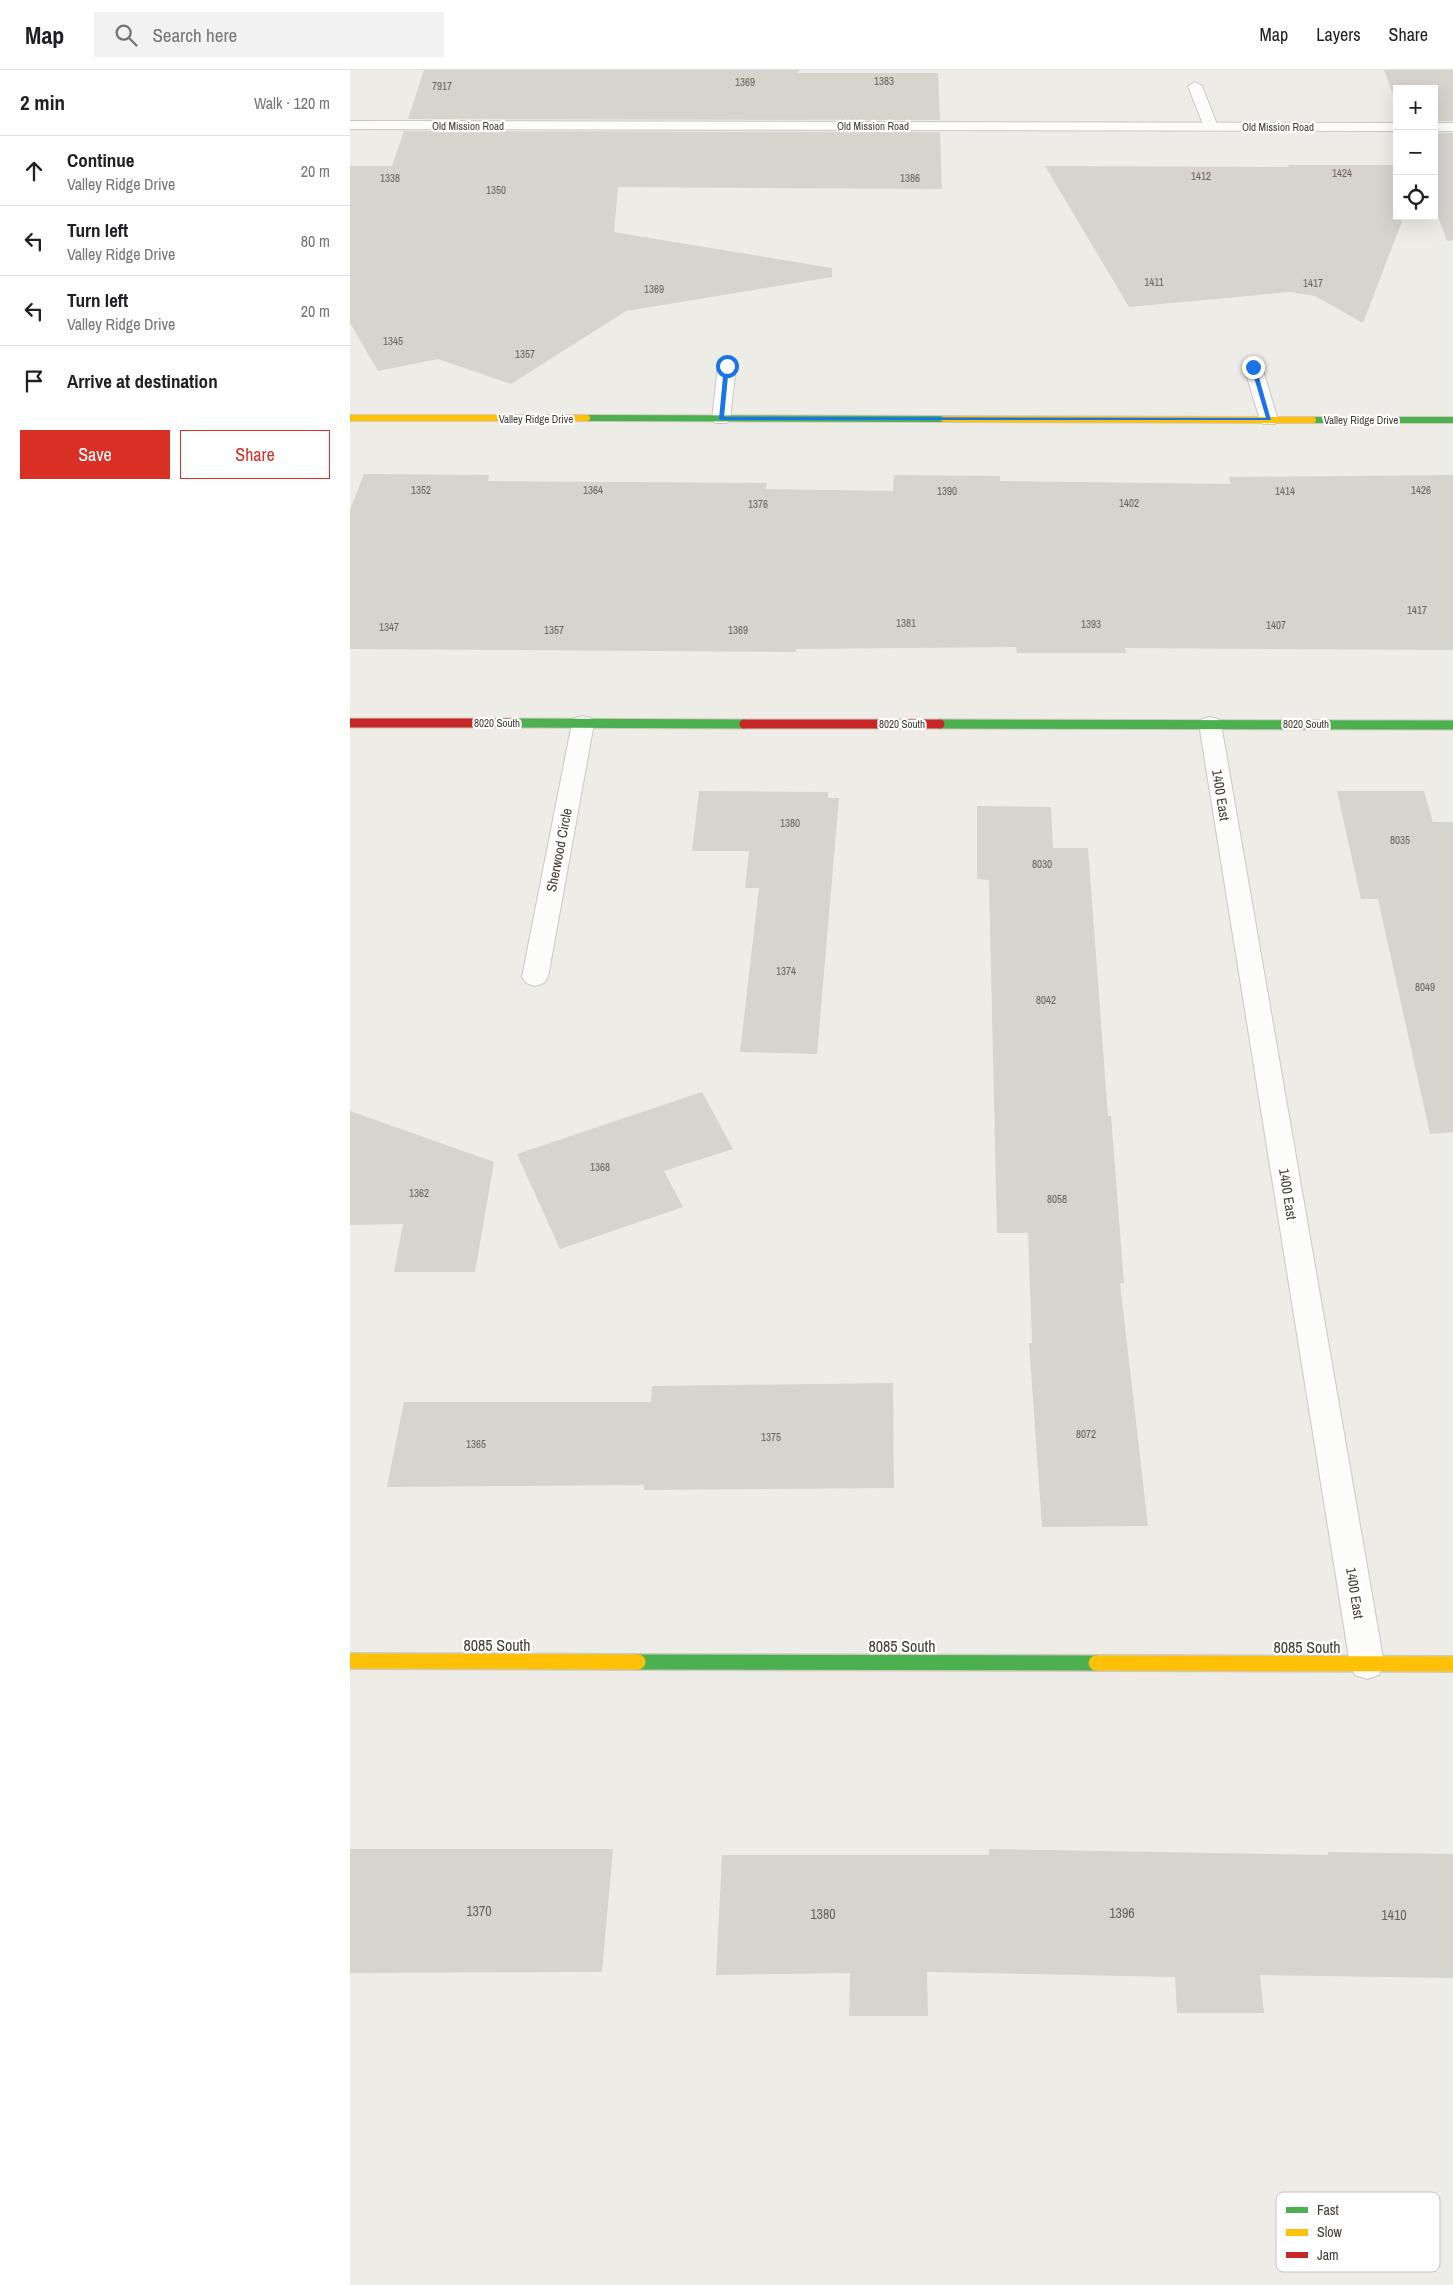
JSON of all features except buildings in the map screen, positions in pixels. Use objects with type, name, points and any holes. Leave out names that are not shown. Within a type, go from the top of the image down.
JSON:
[{"type":"street","points":[[1195,86],[1211,127]]},
{"type":"street","name":"Old Mission Road","points":[[350,126],[1393,127]]},
{"type":"street","points":[[1438,127],[1453,127]]},
{"type":"street","points":[[721,419],[727,366]]},
{"type":"street","points":[[1253,367],[1269,420]]},
{"type":"street","name":"Valley Ridge Drive","points":[[350,418],[1453,420]]},
{"type":"street","name":"8020 South","points":[[350,723],[1453,724]]},
{"type":"street","name":"Sherwood Circle","points":[[535,977],[583,723]]},
{"type":"street","name":"1400 East","points":[[1210,724],[1366,1664]]},
{"type":"street","name":"8085 South","points":[[350,1661],[1453,1664]]},
{"type":"traffic: fast","points":[[587,418],[944,419]]},
{"type":"traffic: fast","points":[[1313,420],[1453,420]]},
{"type":"traffic: fast","points":[[513,723],[744,724]]},
{"type":"traffic: fast","points":[[940,724],[1453,725]]},
{"type":"traffic: fast","points":[[638,1662],[1096,1663]]},
{"type":"traffic: slow","points":[[350,418],[587,418]]},
{"type":"traffic: slow","points":[[944,419],[1313,420]]},
{"type":"traffic: slow","points":[[350,1661],[638,1662]]},
{"type":"traffic: slow","points":[[1096,1663],[1453,1664]]},
{"type":"traffic: jam","points":[[350,723],[513,723]]},
{"type":"traffic: jam","points":[[744,724],[940,724]]},
{"type":"route","points":[[727,366],[721,419],[1269,420],[1253,367]]}]
